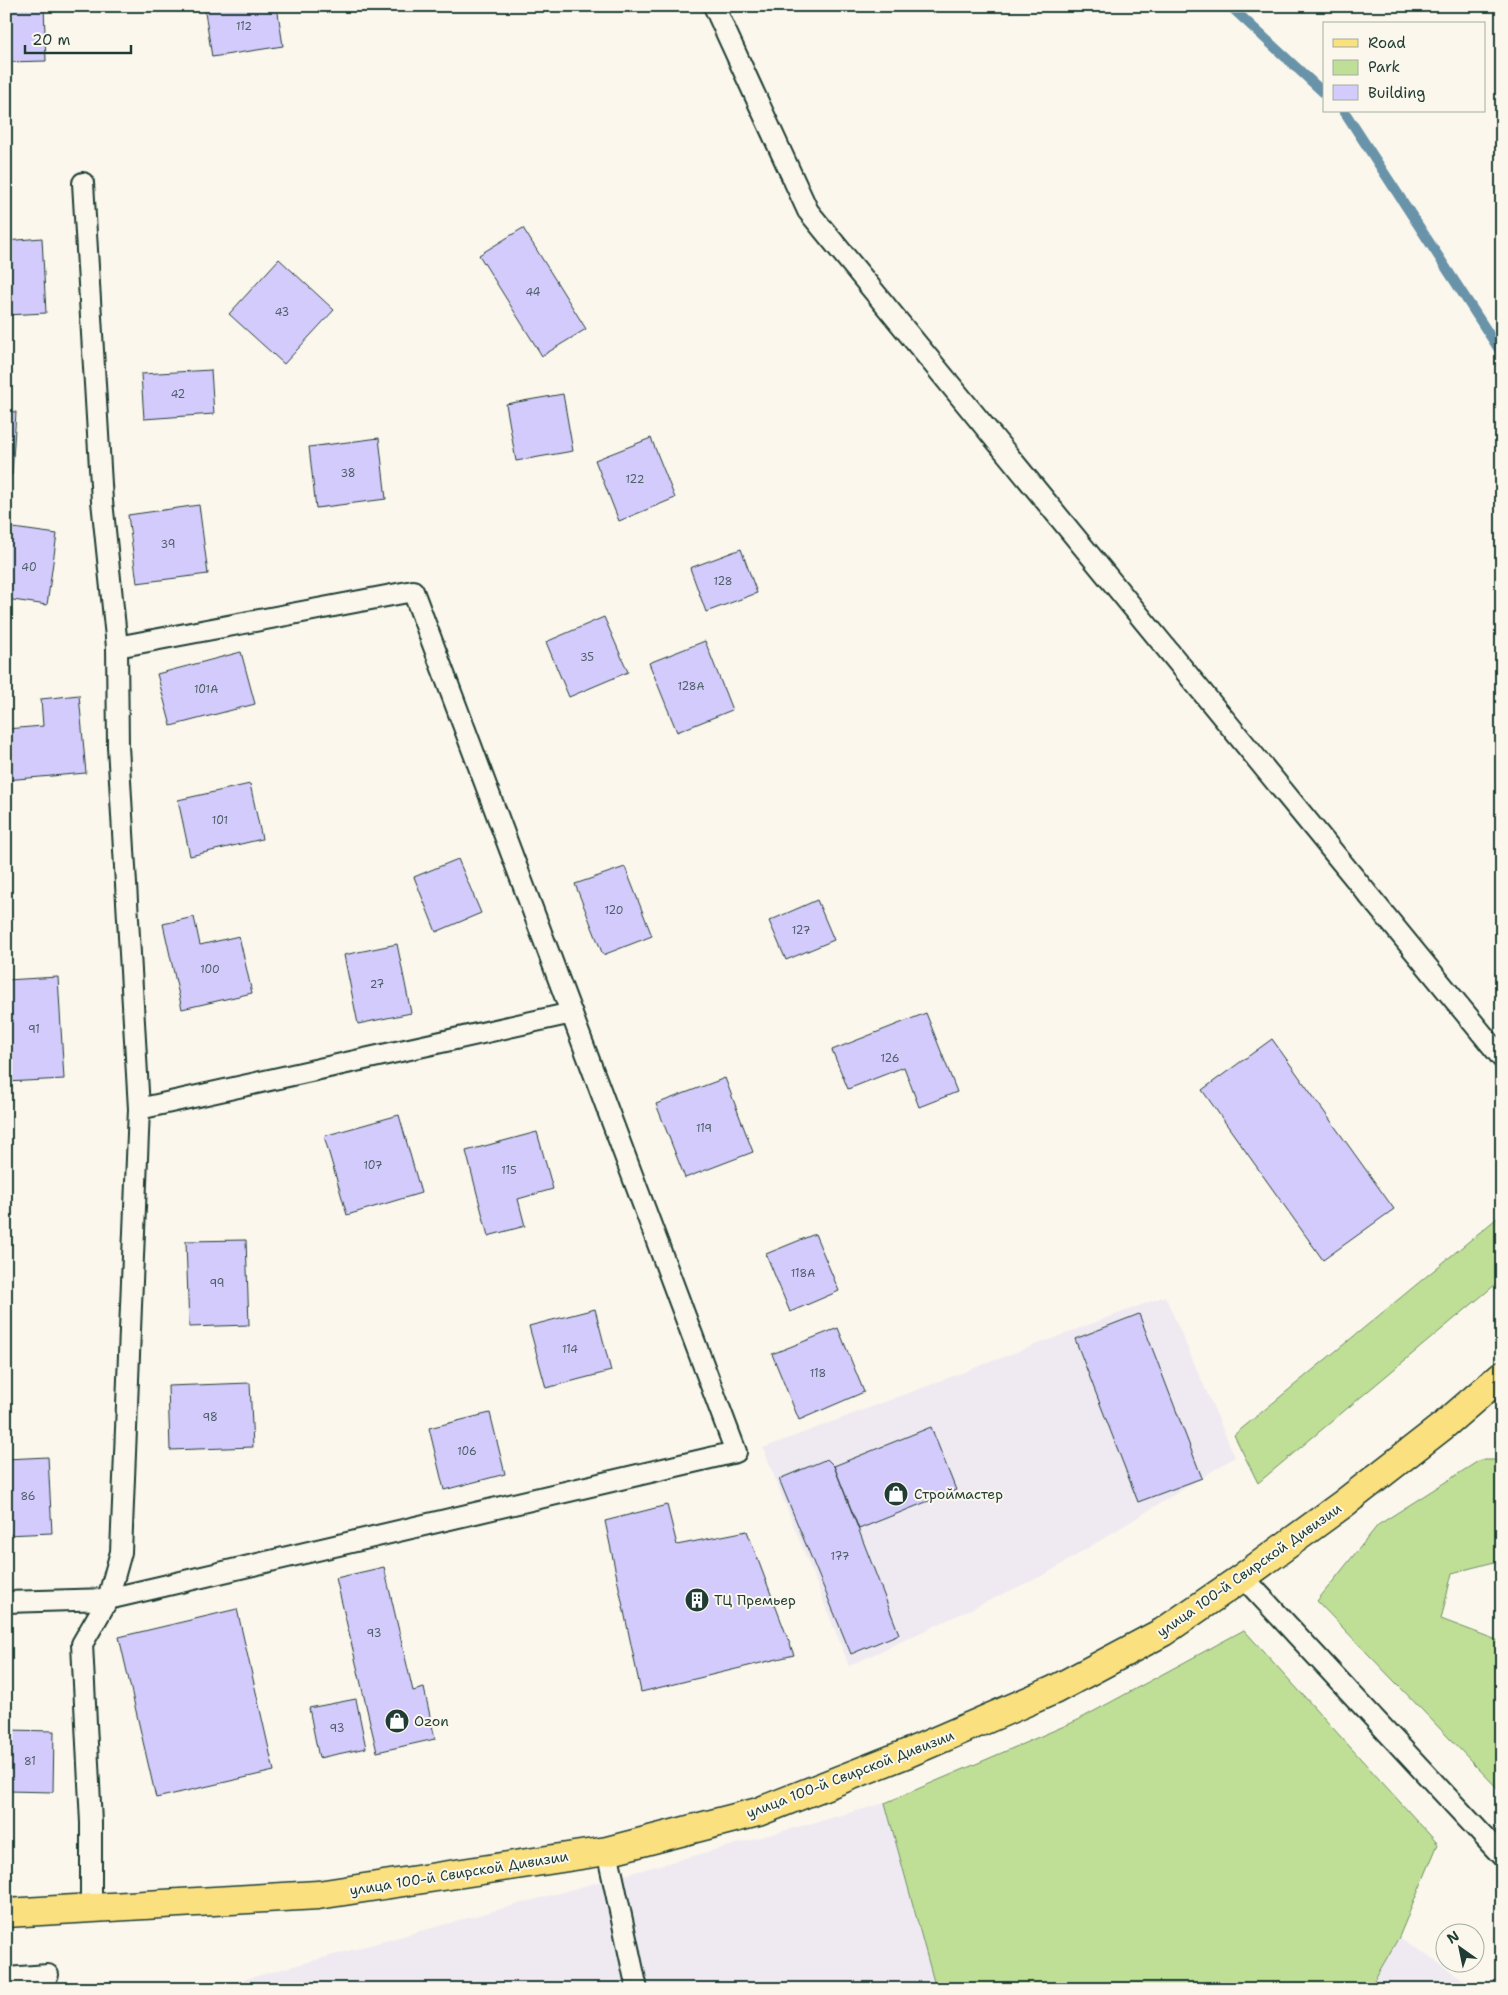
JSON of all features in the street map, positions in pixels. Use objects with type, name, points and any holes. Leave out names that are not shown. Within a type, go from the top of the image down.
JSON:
[{"type":"main road","name":"улица 100-й Свирской Дивизии","points":[[6,1913],[318,1895],[607,1851],[758,1812],[908,1754],[1054,1690],[1163,1632],[1243,1577],[1443,1426],[1502,1375]]},
{"type":"lane","points":[[714,6],[808,211],[1502,1058]]},
{"type":"lane","points":[[83,183],[102,501],[117,647],[118,746],[140,1109],[121,1552],[108,1599],[82,1644],[91,1823],[91,1908]]},
{"type":"lane","points":[[6,1602],[108,1599],[736,1452],[413,591],[117,647]]},
{"type":"lane","points":[[140,1109],[572,1014]]},
{"type":"lane","points":[[1243,1577],[1502,1856]]},
{"type":"lane","points":[[607,1851],[637,1989]]},
{"type":"lane","points":[[6,1978],[48,1975]]},
{"type":"shaded area","points":[[1165,1296],[1235,1457],[1046,1574],[849,1666],[763,1448]]},
{"type":"shaded area","points":[[885,1803],[936,1989],[210,1989]]},
{"type":"shaded area","points":[[1399,1937],[1436,1961],[1436,1972],[1452,1972],[1478,1989],[1369,1989]]},
{"type":"green space","points":[[1502,1214],[1502,1279],[1258,1483],[1234,1435]]},
{"type":"green space","points":[[1480,1460],[1502,1460],[1502,1560],[1452,1573],[1441,1619],[1502,1642],[1502,1793],[1317,1601],[1378,1525]]},
{"type":"green space","points":[[1244,1630],[1438,1844],[1399,1937],[1369,1989],[936,1989],[885,1803],[1076,1721]]},
{"type":"building","points":[[6,6],[44,6],[46,61],[6,62]]},
{"type":"building","points":[[204,6],[277,6],[283,46],[212,57]]},
{"type":"building","points":[[523,228],[586,329],[542,356],[479,255]]},
{"type":"building","points":[[42,238],[46,313],[6,315],[6,241]]},
{"type":"building","points":[[279,259],[334,310],[284,364],[229,314]]},
{"type":"building","points":[[211,370],[214,414],[144,419],[141,374]]},
{"type":"building","points":[[563,394],[573,451],[516,461],[506,404]]},
{"type":"building","points":[[6,411],[16,412],[12,475],[6,475]]},
{"type":"building","points":[[379,438],[386,499],[316,508],[309,447]]},
{"type":"building","points":[[651,438],[675,498],[619,521],[595,460]]},
{"type":"building","points":[[199,505],[208,574],[137,583],[128,515]]},
{"type":"building","points":[[6,527],[57,534],[47,605],[6,599]]},
{"type":"building","points":[[741,549],[757,593],[706,612],[690,568]]},
{"type":"building","points":[[604,617],[628,672],[569,697],[546,642]]},
{"type":"building","points":[[705,641],[732,710],[677,732],[649,663]]},
{"type":"building","points":[[241,652],[255,704],[171,726],[157,674]]},
{"type":"building","points":[[79,695],[86,773],[6,780],[6,729],[43,726],[41,699]]},
{"type":"building","points":[[250,784],[262,839],[190,856],[178,800]]},
{"type":"building","points":[[458,859],[481,913],[436,932],[414,877]]},
{"type":"building","points":[[625,867],[652,936],[603,955],[575,884]]},
{"type":"building","points":[[817,900],[834,940],[786,960],[769,921]]},
{"type":"building","points":[[194,917],[200,945],[239,936],[252,993],[182,1009],[163,924]]},
{"type":"building","points":[[397,944],[411,1013],[358,1024],[344,955]]},
{"type":"building","points":[[58,977],[64,1079],[6,1082],[6,980]]},
{"type":"building","points":[[926,1013],[957,1092],[919,1107],[904,1067],[848,1089],[832,1050]]},
{"type":"building","points":[[1272,1039],[1394,1209],[1323,1260],[1202,1090]]},
{"type":"building","points":[[725,1078],[753,1152],[685,1178],[656,1104]]},
{"type":"building","points":[[399,1115],[421,1193],[347,1215],[324,1136]]},
{"type":"building","points":[[537,1132],[553,1189],[518,1199],[525,1226],[488,1236],[466,1151]]},
{"type":"building","points":[[815,1234],[839,1291],[790,1312],[766,1254]]},
{"type":"building","points":[[246,1240],[249,1325],[189,1327],[186,1241]]},
{"type":"building","points":[[595,1309],[611,1371],[546,1388],[529,1326]]},
{"type":"building","points":[[1139,1314],[1202,1478],[1138,1502],[1075,1339]]},
{"type":"building","points":[[838,1328],[864,1392],[799,1420],[772,1354]]},
{"type":"building","points":[[250,1383],[253,1447],[170,1450],[168,1386]]},
{"type":"building","points":[[490,1413],[505,1474],[444,1490],[429,1428]]},
{"type":"building","points":[[931,1427],[956,1490],[859,1529],[834,1466]]},
{"type":"building","points":[[48,1457],[52,1533],[6,1535],[6,1459]]},
{"type":"building","points":[[827,1459],[834,1466],[899,1634],[851,1654],[779,1479]]},
{"type":"building","name":"ТЦ Премьер","points":[[667,1505],[677,1545],[747,1531],[794,1655],[641,1692],[605,1521]]},
{"type":"building","points":[[384,1567],[413,1691],[424,1688],[435,1739],[377,1752],[336,1578]]},
{"type":"building","points":[[237,1609],[274,1771],[156,1798],[119,1637]]},
{"type":"building","points":[[356,1699],[366,1748],[319,1758],[309,1708]]},
{"type":"building","points":[[8,1730],[54,1731],[53,1792],[7,1791]]},
{"type":"waterway","points":[[1230,6],[1323,92]]},
{"type":"waterway","points":[[1345,112],[1502,354]]},
{"type":"place","name":"Строймастер","points":[[896,1494]]},
{"type":"place","name":"ТЦ Премьер","points":[[697,1600]]},
{"type":"place","name":"Ozon","points":[[397,1721]]}]
